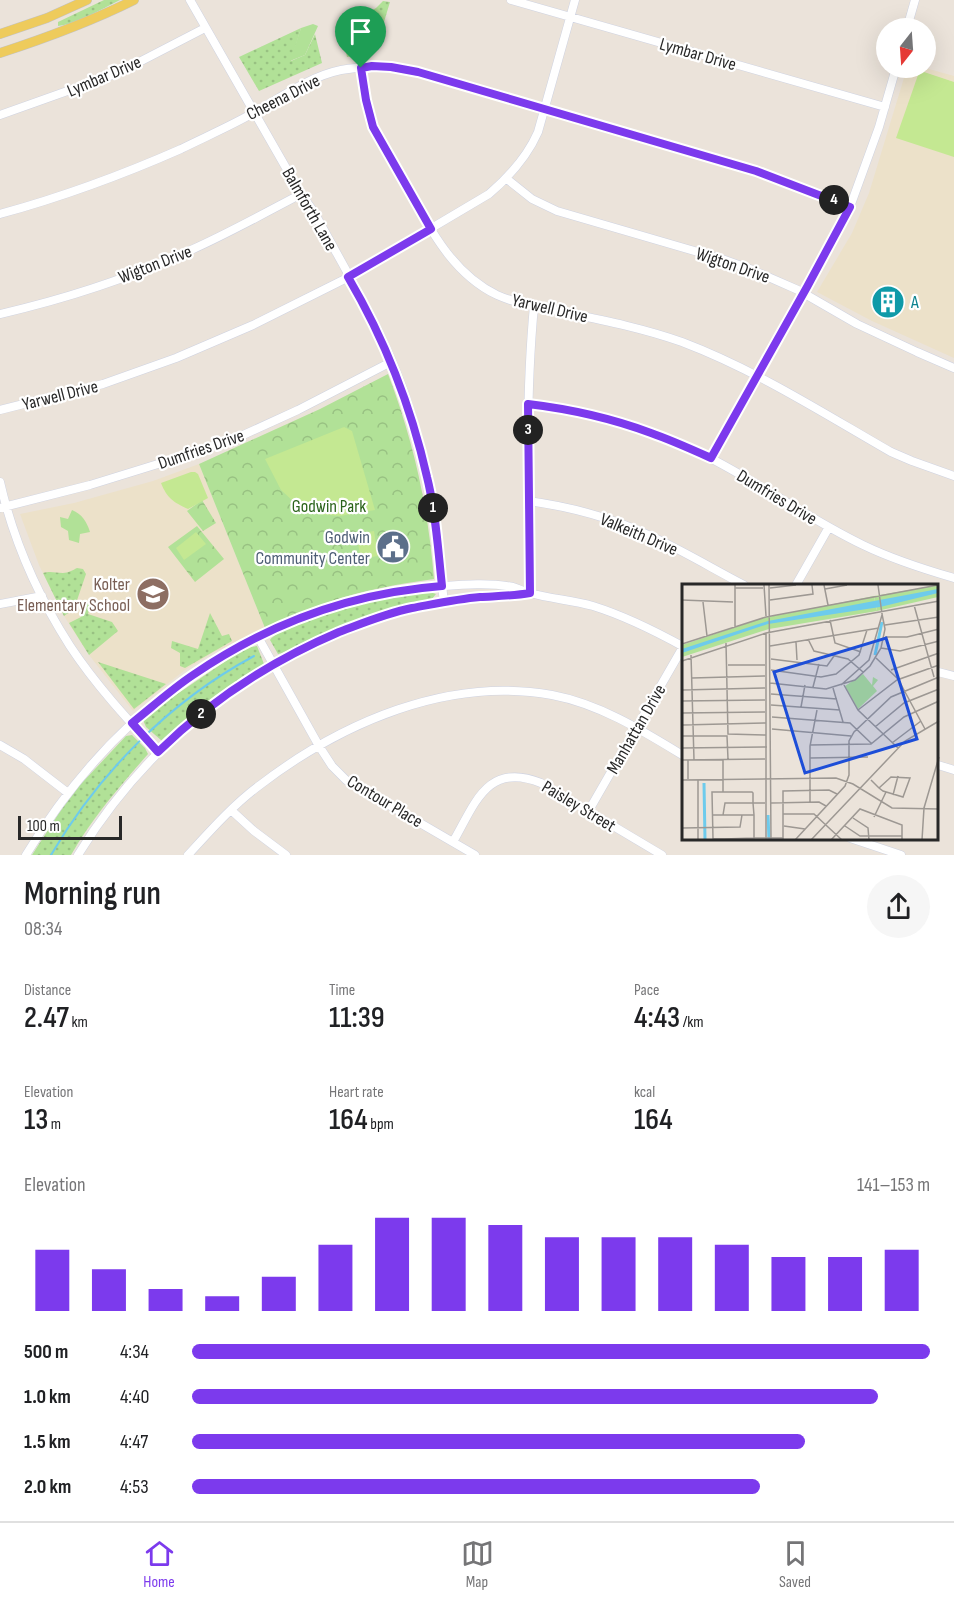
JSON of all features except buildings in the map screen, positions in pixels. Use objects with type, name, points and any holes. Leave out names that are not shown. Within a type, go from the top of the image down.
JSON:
[{"type":"main road","points":[[0,34],[47,18],[87,0]]},
{"type":"main road","points":[[0,54],[54,36],[134,0]]},
{"type":"main road","points":[[47,18],[54,36]]},
{"type":"street","name":"Balmforth Lane","points":[[190,0],[301,194],[314,212],[392,362],[410,412],[428,478],[444,602]]},
{"type":"street","name":"Lymbar Drive","points":[[511,0],[885,107]]},
{"type":"street","points":[[361,68],[373,127],[431,229],[489,194],[507,179],[532,145],[538,132],[576,0]]},
{"type":"street","points":[[910,18],[915,0]]},
{"type":"street","name":"Lymbar Drive","points":[[0,115],[118,73],[205,28]]},
{"type":"street","name":"Cheena Drive","points":[[0,214],[51,200],[159,158],[327,74],[372,66],[418,72],[756,171],[850,207]]},
{"type":"street","points":[[711,458],[850,207],[893,78]]},
{"type":"street","name":"Wigton Drive","points":[[507,179],[545,207],[750,268],[803,293],[857,324],[954,368]]},
{"type":"street","name":"Wigton Drive","points":[[0,314],[67,296],[190,251],[301,194]]},
{"type":"street","name":"Yarwell Drive","points":[[0,410],[103,384],[176,358],[253,326],[348,277],[431,229],[446,254],[465,273],[498,295],[515,302],[657,333],[757,375],[891,452],[954,476]]},
{"type":"street","points":[[530,593],[528,404],[534,306]]},
{"type":"street","name":"Dumfries Drive","points":[[3,508],[90,485],[241,436],[392,362]]},
{"type":"street","name":"Dumfries Drive","points":[[528,404],[559,408],[612,420],[652,433],[711,458],[829,527],[882,554],[954,578]]},
{"type":"street","points":[[0,482],[3,508],[21,551],[42,596],[70,645],[99,684],[158,752]]},
{"type":"street","name":"Valkeith Drive","points":[[528,501],[554,504],[626,526],[657,539],[742,584]]},
{"type":"street","points":[[797,584],[829,527]]},
{"type":"street","points":[[26,855],[68,792],[100,755],[132,723],[192,675],[258,637],[341,603],[387,592],[442,586],[486,585],[515,588],[593,607],[644,626],[682,646]]},
{"type":"street","points":[[78,855],[113,804],[158,752],[218,700],[273,663],[308,645],[368,620],[444,602],[530,593]]},
{"type":"street","points":[[0,604],[42,596]]},
{"type":"street","name":"Contour Place","points":[[258,637],[332,766],[346,780],[475,855]]},
{"type":"street","name":"Manhattan Drive","points":[[588,812],[682,650]]},
{"type":"street","points":[[939,672],[954,676]]},
{"type":"street","points":[[188,855],[231,810],[267,780],[319,746],[380,716],[439,697],[510,691],[554,695],[600,710],[637,728],[682,755]]},
{"type":"street","points":[[0,745],[24,759],[68,792]]},
{"type":"street","points":[[939,765],[954,770]]},
{"type":"street","name":"Paisley Street","points":[[453,842],[481,793],[489,785],[508,777],[529,778],[662,855]]},
{"type":"street","points":[[231,810],[286,855]]},
{"type":"street","points":[[856,840],[901,855]]},
{"type":"shaded area","points":[[936,71],[954,76],[954,358],[872,321],[817,292],[852,233],[869,193],[904,78],[936,78]]},
{"type":"shaded area","name":"Kolter Elementary School","points":[[199,464],[265,628],[214,652],[185,670],[133,711],[89,655],[64,616],[39,565],[20,514],[74,503],[153,481]]},
{"type":"green space","points":[[104,0],[120,0],[75,23],[58,26],[58,22]]},
{"type":"green space","points":[[383,1],[390,2],[377,45],[371,54],[347,57],[341,28],[376,8]]},
{"type":"green space","points":[[313,24],[318,26],[305,55],[290,61],[301,28]]},
{"type":"green space","points":[[301,28],[291,61],[305,55],[315,34],[322,63],[259,91],[239,57]]},
{"type":"green space","points":[[936,76],[954,82],[954,157],[896,138],[917,78],[936,78]]},
{"type":"green space","name":"Godwin Park","points":[[388,374],[405,425],[424,500],[434,579],[381,588],[342,598],[265,628],[199,464],[320,409]]},
{"type":"green space","points":[[344,427],[352,431],[375,510],[340,516],[306,513],[281,490],[265,459]]},
{"type":"green space","points":[[191,472],[198,474],[208,498],[188,509],[171,499],[161,483]]},
{"type":"green space","points":[[202,500],[216,523],[203,531],[187,511]]},
{"type":"green space","points":[[72,510],[84,519],[90,532],[80,534],[79,543],[69,540],[68,531],[61,527],[60,517],[68,519]]},
{"type":"green space","points":[[197,526],[224,559],[195,582],[168,547]]},
{"type":"green space","points":[[374,531],[378,556],[361,559],[356,534]]},
{"type":"green space","points":[[196,532],[206,544],[184,560],[176,548]]},
{"type":"green space","points":[[77,568],[83,569],[86,574],[74,609],[64,616],[43,573],[65,573]]},
{"type":"green space","points":[[427,591],[436,594],[432,599],[341,626],[282,653],[278,654],[270,640],[280,632],[319,616],[392,597]]},
{"type":"green space","points":[[89,599],[92,600],[88,614],[112,622],[118,631],[89,655],[69,623],[81,617]]},
{"type":"green space","points":[[210,613],[222,636],[229,634],[232,641],[185,668],[180,666],[180,653],[171,648],[172,641],[198,649]]},
{"type":"green space","points":[[257,646],[264,664],[200,708],[162,741],[146,727],[143,720],[158,707],[245,648]]},
{"type":"green space","points":[[98,662],[166,684],[134,709]]},
{"type":"green space","points":[[132,735],[148,754],[97,815],[71,855],[32,855],[79,786],[126,736]]},
{"type":"waterway","points":[[51,855],[91,796],[139,742],[194,695],[223,674],[254,656]]},
{"type":"place","name":"A","points":[[888,302]]},
{"type":"place","name":"Godwin Community Center","points":[[393,547]]},
{"type":"place","name":"Kolter Elementary School","points":[[153,594]]},
{"type":"route","points":[[391,67],[418,72],[756,171],[850,207],[711,458],[652,433],[612,420],[559,408],[528,404],[530,593],[516,596],[478,597],[410,609],[368,620],[308,645],[273,663],[218,700],[158,752],[132,723],[192,675],[219,659],[258,637],[341,603],[387,592],[442,586],[428,478],[410,412],[392,362],[348,277],[431,229],[373,127],[361,68],[391,67]]}]
